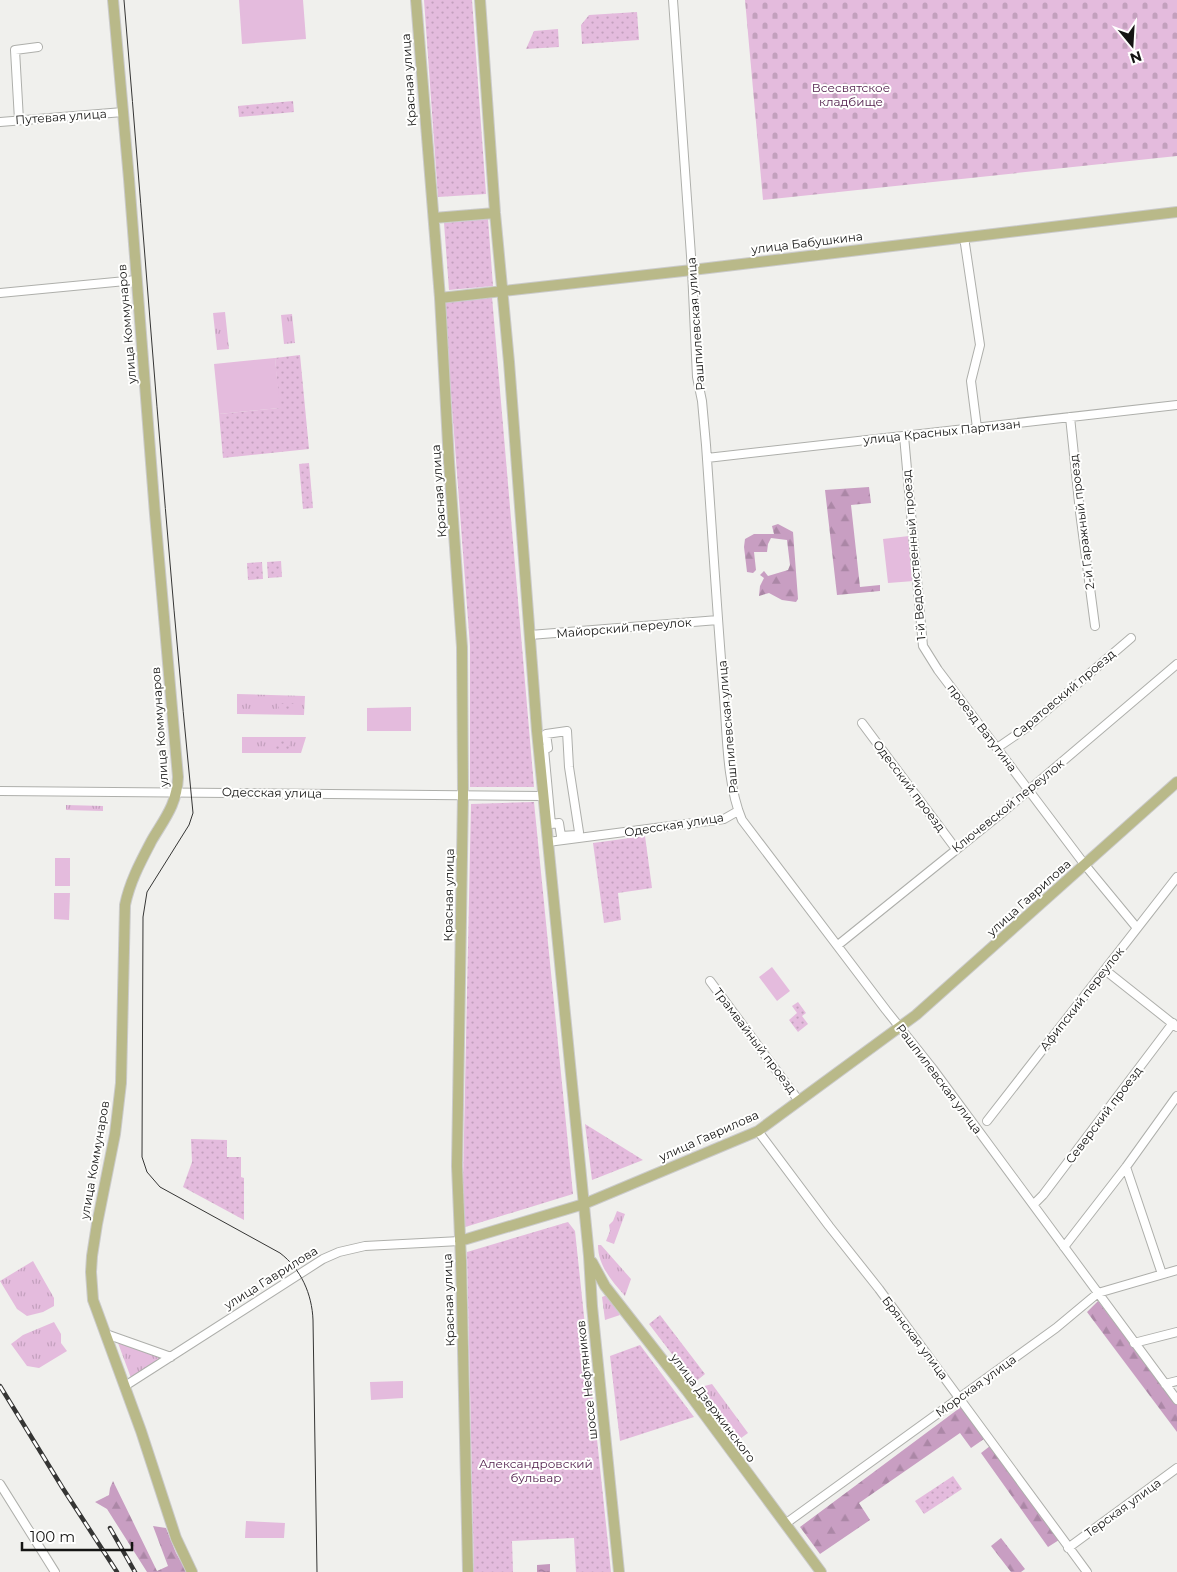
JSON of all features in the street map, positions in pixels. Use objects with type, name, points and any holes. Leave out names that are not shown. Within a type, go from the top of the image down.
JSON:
[{"type":"main road","name":"улица Коммунаров","points":[[113,0],[177,762],[177,792],[171,810],[139,865],[125,905],[119,1098],[115,1134],[95,1231],[91,1272],[93,1300],[125,1386],[176,1538],[192,1572]]},
{"type":"main road","name":"Красная улица","points":[[416,0],[440,298],[462,648],[463,794],[458,1166],[468,1572]]},
{"type":"main road","points":[[480,0],[495,213],[537,731],[590,1256]]},
{"type":"main road","name":"улица Бабушкина","points":[[440,298],[1177,212]]},
{"type":"main road","points":[[434,218],[495,213]]},
{"type":"main road","name":"улица Гаврилова","points":[[460,1241],[584,1204],[758,1131],[923,1009],[1177,782]]},
{"type":"main road","points":[[562,1211],[581,1216],[586,1222]]},
{"type":"main road","name":"шоссе Нефтяников","points":[[590,1256],[592,1306],[619,1572]]},
{"type":"main road","name":"улица Дзержинского","points":[[590,1256],[605,1286],[687,1391],[821,1572]]},
{"type":"street","name":"Рашпилевская улица","points":[[674,0],[698,377],[707,458],[732,789],[738,811],[742,820],[1034,1204],[1177,1400]]},
{"type":"street","points":[[19,120],[15,50],[38,47]]},
{"type":"street","name":"Путевая улица","points":[[0,122],[123,112]]},
{"type":"street","points":[[964,237],[980,345],[971,381],[977,428]]},
{"type":"street","points":[[0,293],[136,280]]},
{"type":"street","name":"улица Красных Партизан","points":[[707,458],[1177,405]]},
{"type":"street","name":"2-й Гаражный проезд","points":[[1070,417],[1095,626]]},
{"type":"street","name":"1-й Ведомственный проезд","points":[[904,436],[923,646],[938,670]]},
{"type":"street","name":"Майорский переулок","points":[[530,635],[718,620]]},
{"type":"street","name":"Саратовский проезд","points":[[996,748],[1026,728],[1131,638]]},
{"type":"street","name":"Ключевской переулок","points":[[838,945],[1029,790],[1177,664]]},
{"type":"street","name":"проезд Ватутина","points":[[938,670],[1085,865],[1137,928]]},
{"type":"street","name":"Одесский проезд","points":[[862,723],[956,849]]},
{"type":"street","points":[[567,731],[569,767],[579,832],[577,835],[561,836],[559,823],[551,824],[544,749],[548,748],[546,734],[567,731]]},
{"type":"street","name":"Одесская улица","points":[[0,791],[544,796]]},
{"type":"street","name":"Одесская улица","points":[[548,842],[724,819],[738,811]]},
{"type":"street","name":"Афипский переулок","points":[[987,1121],[1177,877]]},
{"type":"street","points":[[1105,970],[1175,1025]]},
{"type":"street","name":"Трамвайный проезд","points":[[710,981],[799,1101]]},
{"type":"street","name":"Северский проезд","points":[[1034,1204],[1043,1195],[1175,1025]]},
{"type":"street","points":[[1064,1247],[1176,1100]]},
{"type":"street","name":"Брянская улица","points":[[758,1131],[879,1289],[1087,1572]]},
{"type":"street","points":[[1126,1167],[1162,1274]]},
{"type":"street","name":"улица Гаврилова","points":[[125,1386],[317,1262],[339,1252],[365,1246],[460,1241]]},
{"type":"street","name":"Морская улица","points":[[784,1524],[1056,1328],[1098,1293],[1177,1270]]},
{"type":"street","points":[[1134,1343],[1177,1332]]},
{"type":"street","points":[[106,1334],[171,1357]]},
{"type":"street","points":[[1165,1384],[1177,1381]]},
{"type":"street","name":"Терская улица","points":[[1068,1548],[1177,1468]]},
{"type":"street","points":[[0,1484],[55,1572]]},
{"type":"green space","points":[[239,0],[303,0],[306,39],[242,44]]},
{"type":"green space","points":[[424,0],[472,0],[486,194],[438,197]]},
{"type":"green space","name":"Всесвятское кладбище","points":[[745,0],[1177,0],[1177,156],[763,200]]},
{"type":"green space","points":[[637,12],[639,40],[582,44],[581,25],[589,15]]},
{"type":"green space","points":[[558,29],[559,47],[526,49],[534,31]]},
{"type":"green space","points":[[293,101],[294,112],[239,117],[238,106]]},
{"type":"green space","points":[[488,219],[493,286],[449,290],[444,223]]},
{"type":"green space","points":[[492,297],[534,787],[470,787],[470,646],[444,301]]},
{"type":"green space","points":[[225,312],[229,349],[217,350],[213,313]]},
{"type":"green space","points":[[292,314],[295,343],[284,344],[281,315]]},
{"type":"green space","points":[[300,355],[309,449],[223,458],[219,414],[279,408],[275,358]]},
{"type":"green space","points":[[275,358],[280,408],[219,414],[214,364]]},
{"type":"green space","points":[[309,463],[313,508],[303,509],[299,464]]},
{"type":"green space","points":[[869,487],[871,503],[851,505],[860,587],[880,585],[880,591],[837,595],[825,490]]},
{"type":"green space","points":[[778,524],[793,532],[798,599],[796,602],[782,600],[769,593],[759,596],[760,586],[764,578],[760,575],[764,571],[768,576],[788,570],[790,565],[787,540],[771,538],[767,552],[754,552],[756,570],[753,573],[747,572],[745,539],[754,534],[774,534],[772,526]]},
{"type":"green space","points":[[909,536],[914,581],[888,583],[883,539]]},
{"type":"green space","points":[[281,561],[282,577],[268,578],[267,562]]},
{"type":"green space","points":[[262,562],[263,579],[248,580],[247,563]]},
{"type":"green space","points":[[237,694],[305,696],[304,715],[237,714]]},
{"type":"green space","points":[[279,703],[296,703],[296,711],[278,711]]},
{"type":"green space","points":[[411,707],[411,731],[367,731],[367,708]]},
{"type":"green space","points":[[242,737],[306,737],[301,753],[242,753]]},
{"type":"green space","points":[[276,741],[289,741],[289,751],[276,751]]},
{"type":"green space","points":[[534,802],[573,1194],[462,1228],[471,804]]},
{"type":"green space","points":[[66,805],[103,806],[103,811],[66,810]]},
{"type":"green space","points":[[645,836],[652,888],[618,893],[621,920],[604,923],[593,843]]},
{"type":"green space","points":[[55,858],[70,858],[70,886],[55,886]]},
{"type":"green space","points":[[54,893],[70,893],[69,920],[54,919]]},
{"type":"green space","points":[[772,967],[790,991],[777,1001],[759,977]]},
{"type":"green space","points":[[798,1002],[806,1013],[802,1016],[808,1024],[798,1032],[789,1020],[797,1013],[792,1006]]},
{"type":"green space","points":[[585,1124],[643,1160],[592,1180]]},
{"type":"green space","points":[[191,1139],[227,1140],[227,1157],[241,1157],[241,1177],[244,1178],[244,1220],[183,1187],[192,1162]]},
{"type":"green space","points":[[617,1211],[625,1214],[614,1244],[606,1241],[610,1231],[609,1225]]},
{"type":"green space","name":"Александровский бульвар","points":[[568,1222],[575,1231],[611,1572],[576,1572],[574,1538],[512,1541],[513,1572],[474,1572],[467,1252]]},
{"type":"green space","points":[[598,1245],[601,1245],[631,1279],[625,1296],[603,1266],[600,1260]]},
{"type":"green space","points":[[33,1261],[54,1298],[54,1306],[43,1312],[27,1316],[17,1309],[0,1281]]},
{"type":"green space","points":[[607,1295],[620,1315],[605,1320],[602,1297]]},
{"type":"green space","points":[[1098,1301],[1177,1405],[1177,1432],[1087,1312]]},
{"type":"green space","points":[[660,1315],[705,1374],[694,1383],[649,1324]]},
{"type":"green space","points":[[54,1322],[61,1334],[61,1343],[67,1351],[39,1368],[27,1366],[11,1344],[23,1335]]},
{"type":"green space","points":[[118,1343],[162,1358],[131,1378]]},
{"type":"green space","points":[[640,1345],[694,1417],[620,1441],[610,1356]]},
{"type":"green space","points":[[403,1381],[403,1398],[371,1400],[370,1382]]},
{"type":"green space","points":[[712,1384],[748,1433],[737,1441],[698,1390],[701,1387]]},
{"type":"green space","points":[[961,1407],[984,1439],[971,1448],[960,1433],[859,1503],[870,1520],[820,1554],[800,1527]]},
{"type":"green space","points":[[990,1446],[1059,1540],[1048,1547],[981,1453]]},
{"type":"green space","points":[[953,1476],[962,1489],[924,1514],[915,1501]]},
{"type":"green space","points":[[113,1481],[157,1571],[168,1566],[153,1526],[166,1528],[176,1553],[187,1572],[147,1572],[107,1509],[95,1502],[109,1495]]},
{"type":"green space","points":[[246,1521],[285,1523],[284,1538],[245,1538]]},
{"type":"green space","points":[[1001,1538],[1025,1569],[1021,1572],[1011,1572],[991,1546]]},
{"type":"water","points":[[550,1564],[550,1572],[537,1572],[537,1565]]},
{"type":"tram line","points":[[124,0],[165,509],[193,813],[189,825],[147,892],[143,917],[142,1157],[147,1172],[160,1187],[280,1253],[294,1267],[308,1292],[313,1320],[317,1572]]},
{"type":"railway","points":[[0,1386],[117,1572]]},
{"type":"railway","points":[[110,1528],[135,1572]]}]
